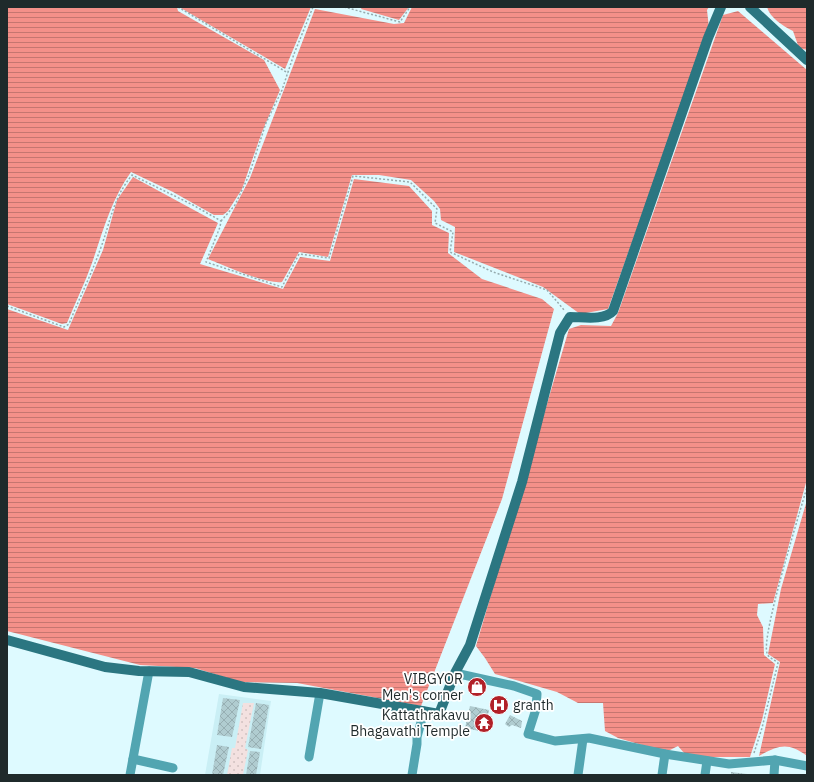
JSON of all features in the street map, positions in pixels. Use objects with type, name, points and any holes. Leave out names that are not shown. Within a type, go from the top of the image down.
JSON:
[{"type":"street","points":[[7,640],[105,667],[150,671],[189,672],[244,687],[320,693],[438,714],[455,673],[473,638],[522,482],[560,333],[570,317],[602,317],[609,315],[613,311],[708,38],[721,7]]},
{"type":"street","points":[[750,7],[807,60]]},
{"type":"street","points":[[130,775],[150,671]]},
{"type":"street","points":[[455,673],[514,686],[537,694],[536,709],[528,734],[555,741],[589,738],[665,754],[729,764],[776,760],[807,766]]},
{"type":"street","points":[[309,757],[320,693]]},
{"type":"street","points":[[412,775],[418,744],[417,737],[424,711]]},
{"type":"street","points":[[578,775],[583,739]]},
{"type":"street","points":[[662,775],[665,754]]},
{"type":"street","points":[[133,759],[173,768]]},
{"type":"street","points":[[774,775],[776,760]]},
{"type":"street","points":[[705,775],[706,761]]},
{"type":"path","points":[[178,7],[288,73]]},
{"type":"path","points":[[313,7],[288,73],[266,123],[250,174],[235,205],[221,221],[206,262],[282,286],[299,254],[329,258],[353,176],[410,182],[437,209],[435,223],[453,232],[450,252],[493,272],[547,290],[570,317]]},
{"type":"path","points":[[344,7],[400,22],[410,7]]},
{"type":"path","points":[[7,306],[64,327],[69,324],[101,249],[114,204],[122,187],[132,175],[193,205],[221,221]]},
{"type":"path","points":[[751,762],[762,728],[778,663],[768,657],[766,652],[769,625],[807,487]]},
{"type":"shaded area","points":[[7,7],[177,7],[178,11],[264,60],[280,90],[262,132],[242,189],[228,211],[223,215],[214,215],[173,192],[131,172],[113,205],[89,270],[67,323],[62,324],[7,304]]},
{"type":"shaded area","points":[[179,7],[311,7],[285,69]]},
{"type":"shaded area","points":[[362,7],[409,7],[399,20],[361,9]]},
{"type":"shaded area","points":[[412,7],[709,7],[707,10],[709,28],[608,309],[580,314],[543,287],[454,252],[455,227],[441,220],[440,209],[434,201],[411,180],[379,175],[352,175],[328,257],[299,252],[282,282],[267,281],[256,278],[208,259],[250,178],[315,9],[394,24],[404,23]]},
{"type":"shaded area","points":[[767,7],[807,7],[807,50],[799,48],[793,31],[774,18]]},
{"type":"shaded area","points":[[738,11],[807,70],[807,479],[773,603],[758,604],[757,615],[763,627],[764,655],[775,664],[762,720],[750,757],[707,757],[684,753],[678,746],[666,752],[618,738],[605,731],[603,703],[578,703],[557,692],[495,674],[476,646],[569,329],[581,325],[611,326],[618,313],[723,15]]},
{"type":"shaded area","points":[[133,177],[218,223],[200,264],[283,289],[300,257],[330,261],[354,179],[409,186],[432,211],[432,225],[449,233],[448,253],[482,279],[542,299],[554,309],[502,499],[421,706],[297,683],[240,682],[195,668],[140,665],[7,631],[7,309],[68,330],[103,250],[117,200]]},
{"type":"shaded area","points":[[807,500],[807,756],[789,747],[778,747],[759,756],[780,662],[768,654],[781,589]]},
{"type":"shaded area","points":[[219,694],[271,701],[260,775],[205,775]]},
{"type":"shaded area","points":[[243,703],[254,703],[245,748],[248,750],[243,775],[227,775],[232,748],[235,748]]},
{"type":"building","name":"VIBGYOR Men's corner","points":[[473,682],[482,684],[480,692],[471,690]]},
{"type":"building","points":[[223,698],[240,700],[232,737],[217,735]]},
{"type":"building","points":[[256,703],[269,705],[261,749],[248,747]]},
{"type":"building","points":[[470,706],[489,710],[484,732],[465,728]]},
{"type":"building","points":[[510,715],[522,721],[521,728],[512,725],[509,727],[505,724]]},
{"type":"building","points":[[217,745],[229,747],[223,775],[212,775]]},
{"type":"building","points":[[250,751],[260,752],[256,775],[246,775]]},
{"type":"building","points":[[731,772],[747,774],[747,775],[731,775]]},
{"type":"place","name":"VIBGYOR Men's corner","points":[[477,687]]},
{"type":"place","name":"granth","points":[[499,705]]},
{"type":"place","name":"Kattathrakavu Bhagavathi Temple","points":[[484,723]]}]
